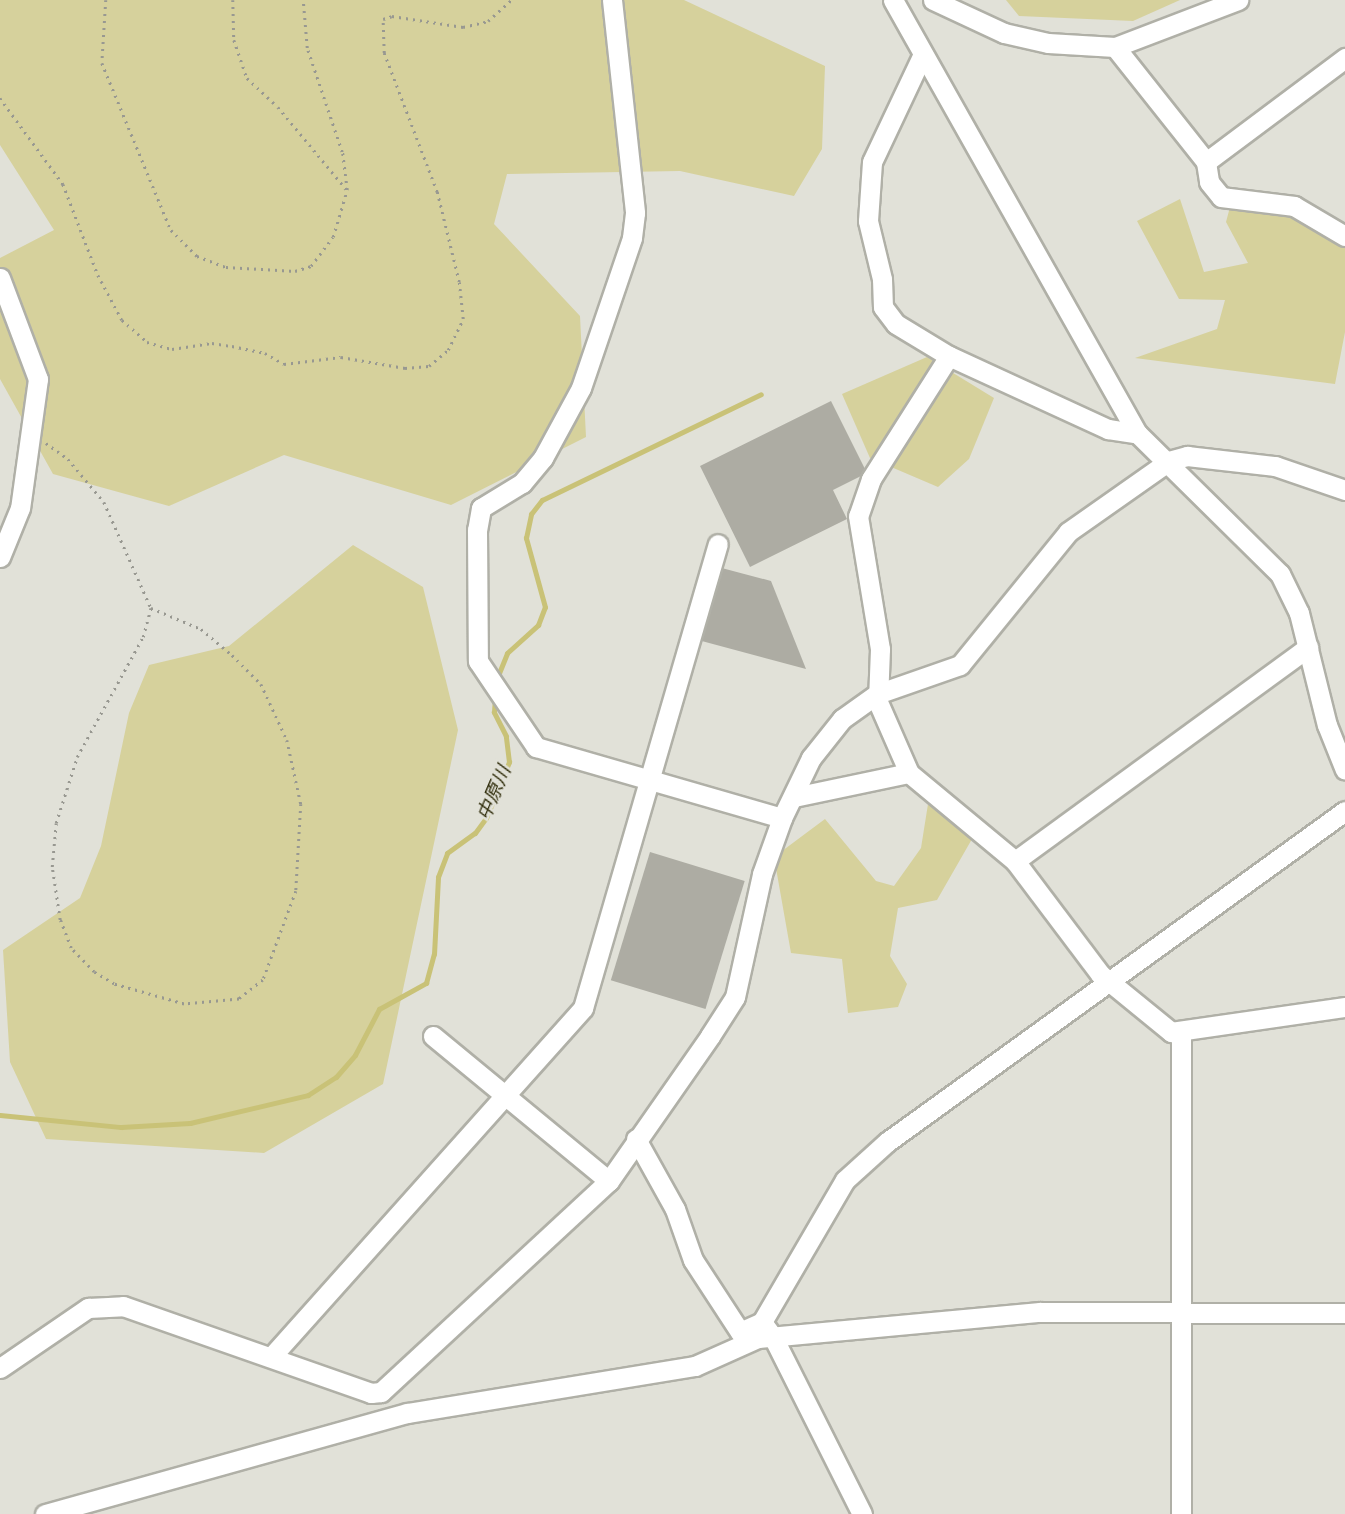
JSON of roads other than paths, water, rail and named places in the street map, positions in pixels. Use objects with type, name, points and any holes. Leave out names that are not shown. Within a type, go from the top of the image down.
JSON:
[{"type":"street","points":[[612,0],[635,213],[632,238],[581,388],[543,458],[522,483],[481,508],[477,530],[478,661],[536,747],[782,818]]},
{"type":"street","points":[[893,0],[1139,433],[1280,574],[1299,613],[1327,725],[1345,770]]},
{"type":"street","points":[[933,0],[1004,33],[1048,43],[1115,47],[1238,0]]},
{"type":"street","points":[[1115,47],[1206,162],[1209,182],[1221,198],[1294,206],[1345,236]]},
{"type":"street","points":[[923,54],[872,162],[868,221],[882,278],[883,307],[896,324],[949,356],[1108,429],[1139,433]]},
{"type":"street","points":[[1206,162],[1345,58]]},
{"type":"street","points":[[0,278],[38,379],[32,433],[24,456],[20,508],[0,557]]},
{"type":"street","points":[[949,356],[871,479],[858,516],[880,649],[877,694],[909,773],[1015,861],[1100,974],[1171,1032],[1181,1034],[1345,1007]]},
{"type":"street","points":[[0,1368],[89,1308],[123,1307],[272,1356],[371,1393],[391,1385],[608,1181],[736,998],[762,874],[782,818],[811,758],[842,719],[877,694],[960,665],[1068,532],[1169,461],[1187,456],[1275,466],[1345,490]]},
{"type":"street","points":[[272,1356],[583,1007],[719,544]]},
{"type":"street","points":[[1015,861],[1308,647]]},
{"type":"street","points":[[794,797],[909,773]]},
{"type":"street","points":[[45,1514],[407,1413],[695,1366],[758,1339],[767,1329],[845,1180],[887,1142],[1113,983],[1345,811]]},
{"type":"street","points":[[1181,1034],[1181,1514]]},
{"type":"street","points":[[433,1036],[608,1181]]},
{"type":"street","points":[[636,1139],[675,1209],[692,1260],[740,1332],[1040,1312],[1345,1312]]},
{"type":"street","points":[[767,1329],[862,1514]]},
{"type":"street","points":[[391,1385],[407,1413]]},
{"type":"waterway","name":"中原川","points":[[497,678],[507,653],[538,625],[545,607],[526,538],[531,514],[542,500],[761,394]]},
{"type":"waterway","name":"中原川","points":[[0,1115],[121,1127],[190,1123],[308,1095],[336,1077],[355,1055],[379,1009],[426,983],[434,954],[438,877],[447,853],[475,833],[486,818],[509,762],[506,736],[494,712],[495,698]]}]
